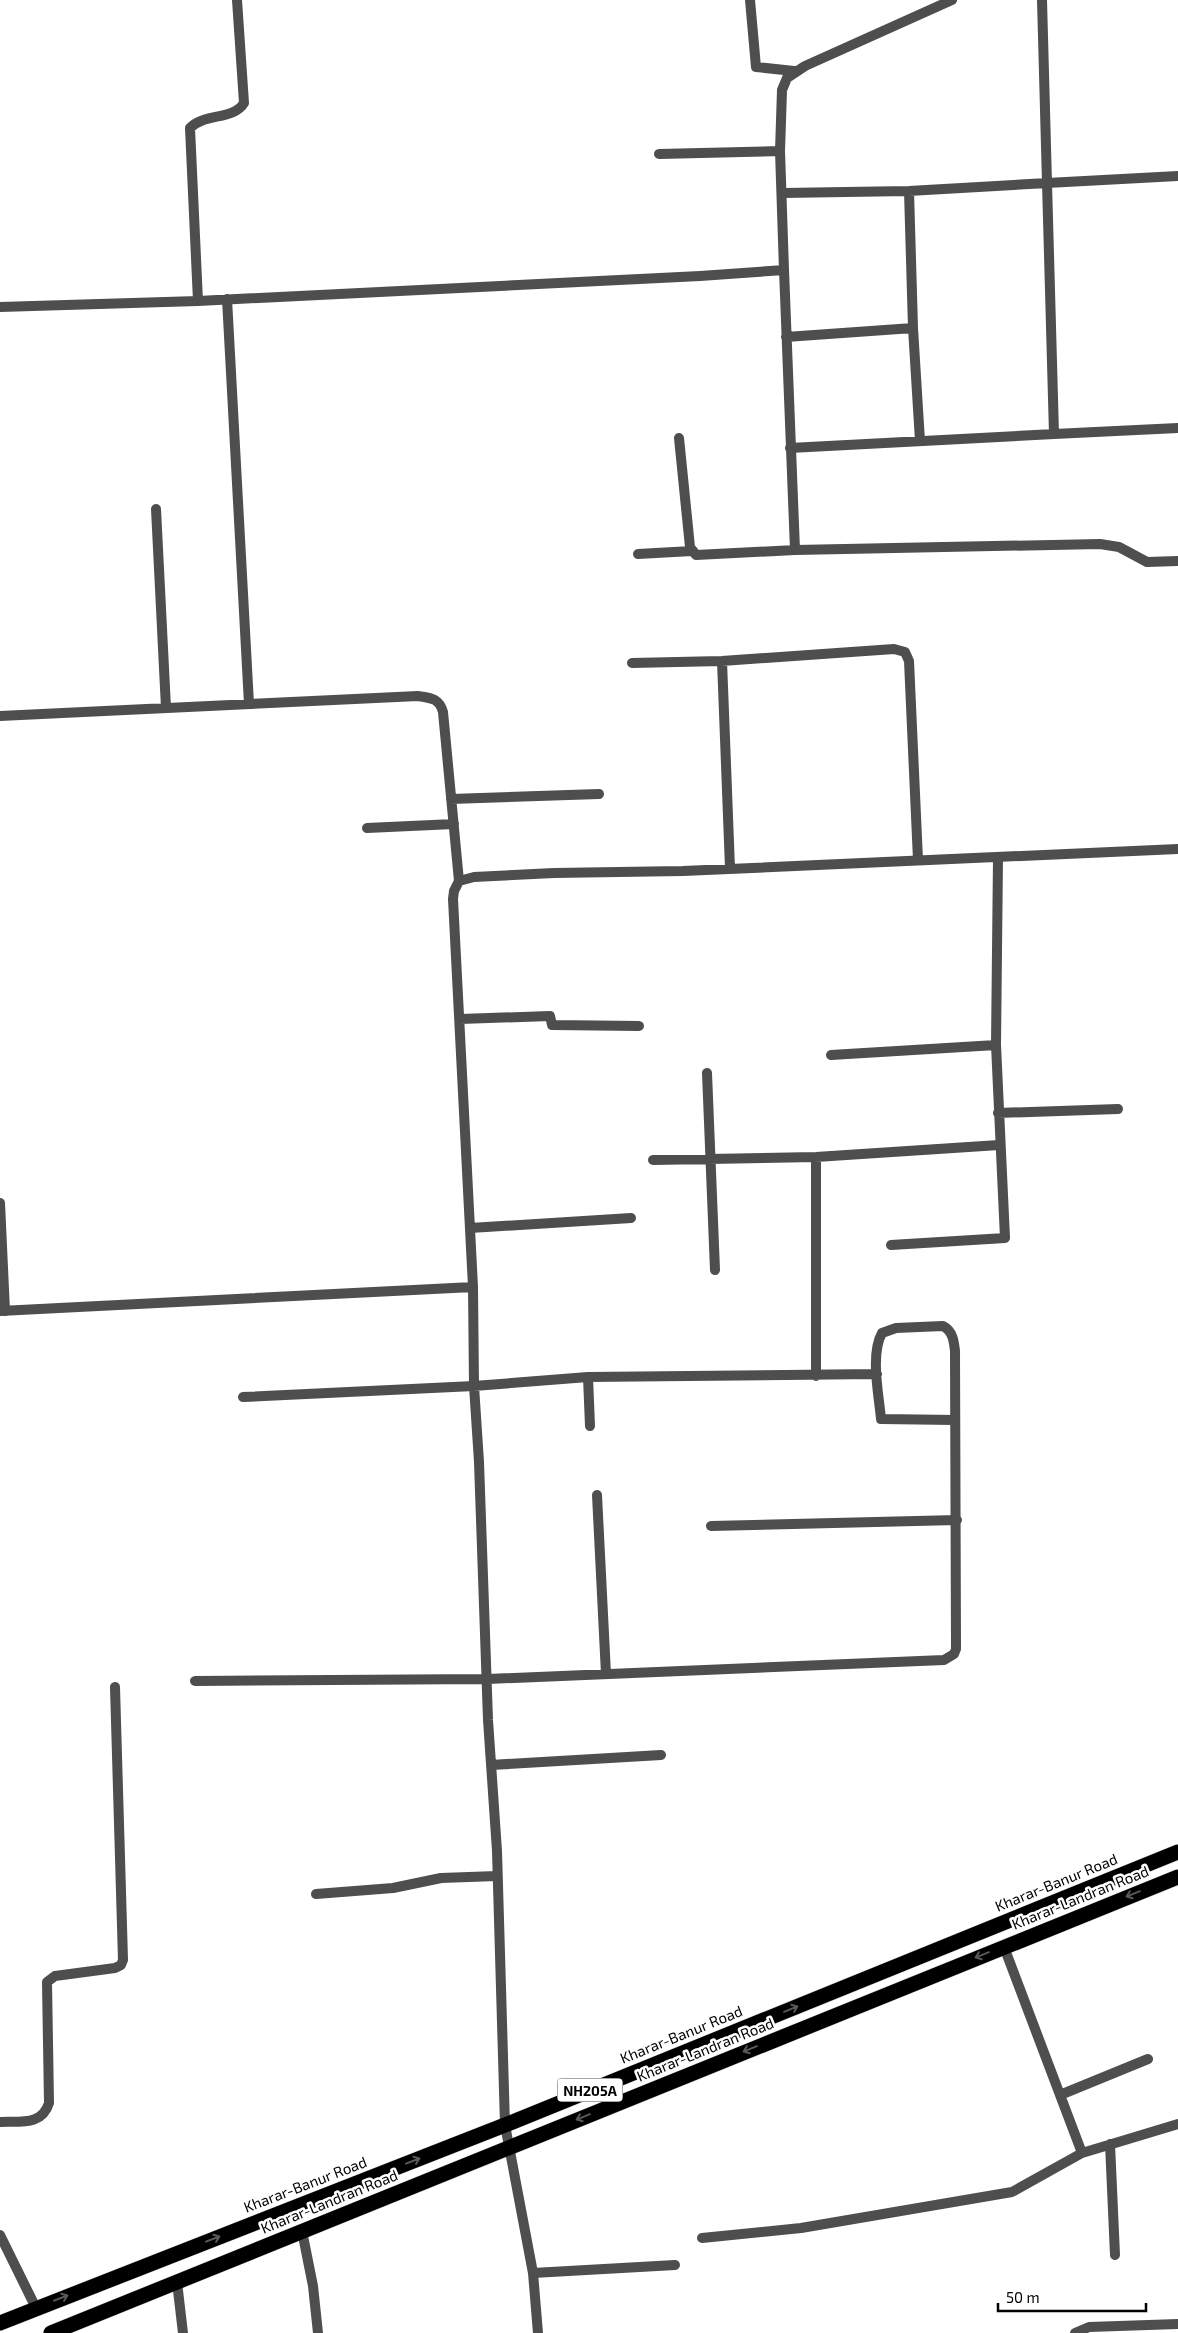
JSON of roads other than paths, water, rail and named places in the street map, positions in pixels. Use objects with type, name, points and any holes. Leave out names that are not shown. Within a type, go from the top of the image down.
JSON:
[{"type":"highway","name":"Kharar-Banur Road","points":[[1,2321],[505,2125],[1178,1852]]},
{"type":"highway","name":"Kharar-Landran Road","points":[[50,2333],[1178,1877]]},
{"type":"street","points":[[198,301],[190,128],[201,120],[235,112],[244,103],[237,0]]},
{"type":"street","points":[[750,0],[756,67],[794,71]]},
{"type":"street","points":[[794,550],[783,193],[780,151],[782,90],[787,78],[794,71],[952,0]]},
{"type":"street","points":[[1042,0],[1054,434]]},
{"type":"street","points":[[659,154],[780,151]]},
{"type":"street","points":[[783,193],[910,191],[1178,176]]},
{"type":"street","points":[[910,191],[913,328],[920,441]]},
{"type":"street","points":[[0,307],[198,301],[700,276],[784,270]]},
{"type":"street","points":[[227,299],[249,704]]},
{"type":"street","points":[[786,337],[913,328]]},
{"type":"street","points":[[790,448],[1178,428]]},
{"type":"street","points":[[679,438],[692,551]]},
{"type":"street","points":[[156,509],[166,708]]},
{"type":"street","points":[[638,554],[692,551],[702,555],[794,550],[1100,544],[1118,546],[1146,562],[1178,561]]},
{"type":"street","points":[[632,663],[722,661],[894,649],[905,652],[909,662],[918,860]]},
{"type":"street","points":[[722,661],[730,868]]},
{"type":"street","points":[[0,716],[418,696],[436,699],[441,705],[459,881],[454,891],[453,899],[473,1287],[474,1386],[497,1876],[505,2125],[534,2273],[538,2333]]},
{"type":"street","points":[[451,799],[599,794]]},
{"type":"street","points":[[367,828],[454,824]]},
{"type":"street","points":[[459,881],[474,877],[554,873],[683,871],[1178,849]]},
{"type":"street","points":[[891,1245],[1005,1238],[999,1145],[996,1044],[998,858]]},
{"type":"street","points":[[460,1019],[550,1016],[552,1025],[638,1026]]},
{"type":"street","points":[[832,1055],[996,1044]]},
{"type":"street","points":[[707,1073],[715,1270]]},
{"type":"street","points":[[998,1114],[1118,1109]]},
{"type":"street","points":[[653,1160],[816,1157],[999,1145]]},
{"type":"street","points":[[816,1157],[816,1376]]},
{"type":"street","points":[[0,1203],[2,1311],[473,1287]]},
{"type":"street","points":[[470,1228],[631,1218]]},
{"type":"street","points":[[195,1681],[488,1679],[944,1660],[954,1654],[956,1649],[956,1520],[955,1420],[954,1342],[947,1328],[924,1326],[896,1328],[882,1333],[877,1346],[877,1374],[881,1419],[955,1420]]},
{"type":"street","points":[[243,1397],[474,1386],[588,1377],[877,1374]]},
{"type":"street","points":[[588,1377],[590,1426]]},
{"type":"street","points":[[597,1495],[606,1674]]},
{"type":"street","points":[[711,1526],[956,1520]]},
{"type":"street","points":[[0,2122],[35,2120],[42,2117],[47,2110],[47,1982],[55,1976],[115,1968],[121,1965],[123,1960],[115,1687]]},
{"type":"street","points":[[491,1765],[661,1755]]},
{"type":"street","points":[[316,1894],[393,1888],[441,1878],[497,1876]]},
{"type":"street","points":[[1004,1946],[1082,2153]]},
{"type":"street","points":[[1060,2094],[1148,2059]]},
{"type":"street","points":[[702,2238],[801,2228],[1012,2192],[1082,2153],[1178,2124]]},
{"type":"street","points":[[1110,2144],[1115,2255]]},
{"type":"street","points":[[302,2231],[313,2286],[318,2333]]},
{"type":"street","points":[[0,2235],[36,2308]]},
{"type":"street","points":[[534,2273],[675,2265]]},
{"type":"street","points":[[177,2282],[183,2333]]},
{"type":"street","points":[[1074,2333],[1089,2328],[1178,2324]]}]
